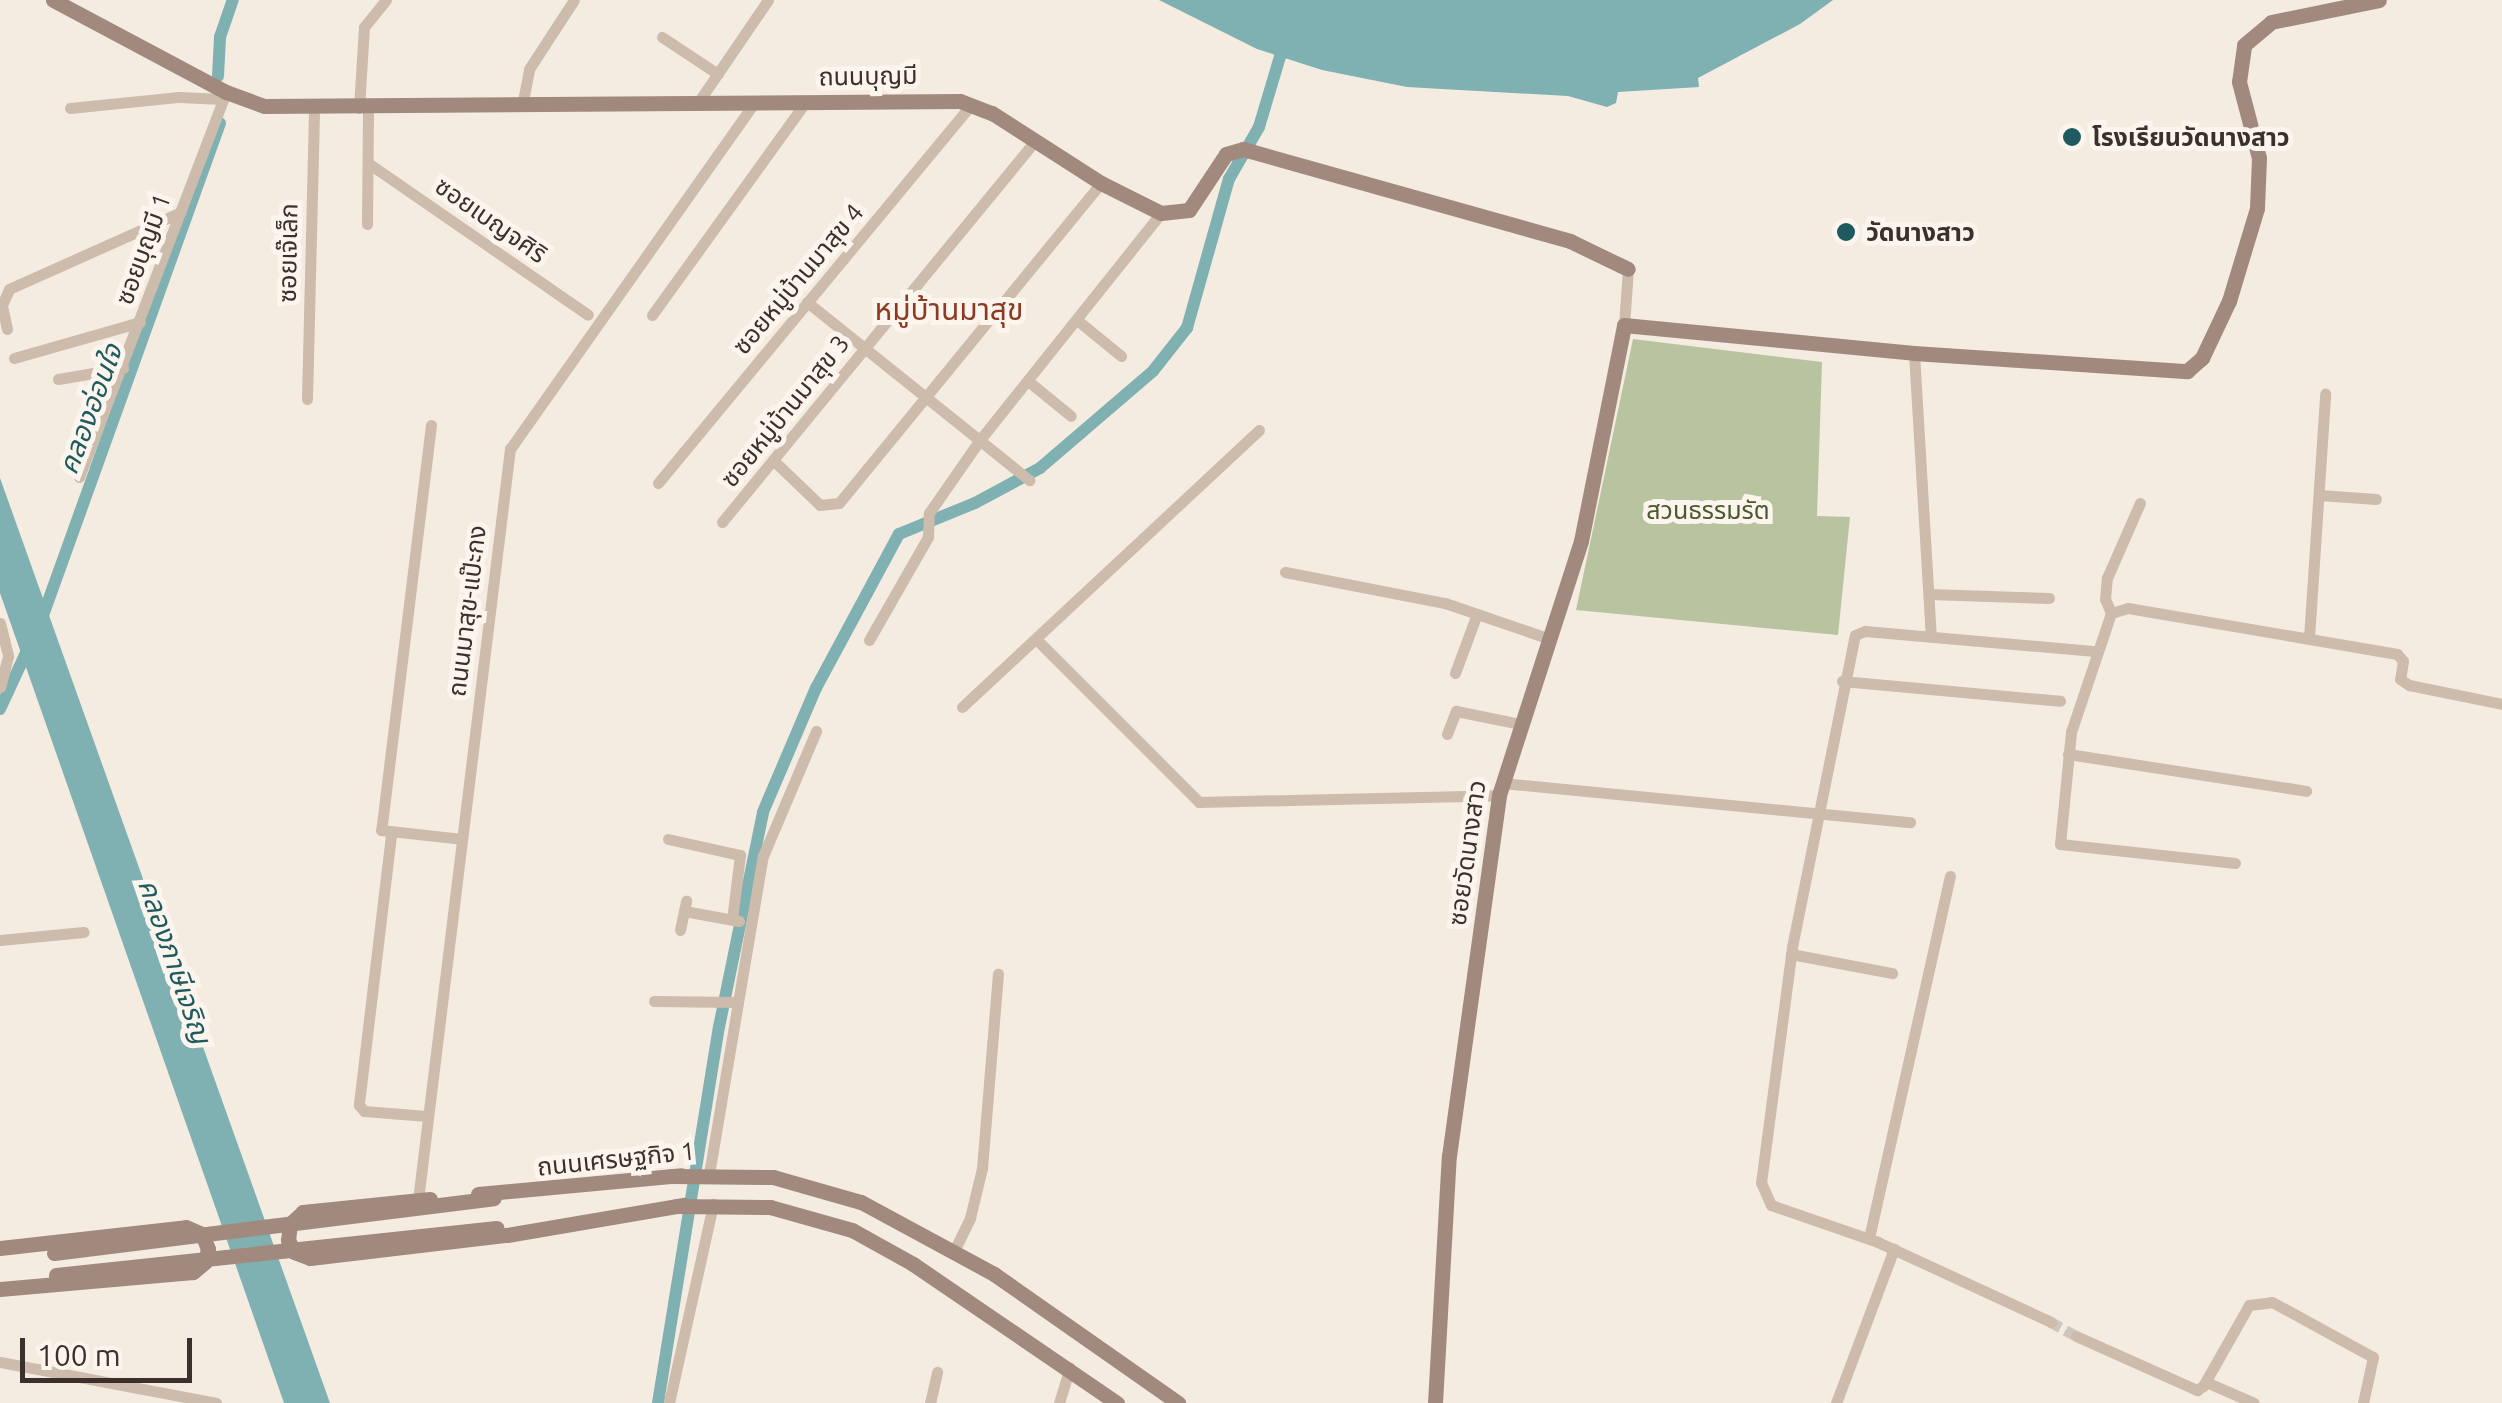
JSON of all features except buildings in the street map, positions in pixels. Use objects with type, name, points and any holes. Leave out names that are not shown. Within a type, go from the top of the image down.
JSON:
[{"type":"street","name":"ถนนบุญมี","points":[[52,0],[224,95],[264,106],[314,109],[946,100],[972,104],[1101,184],[1162,212]]},
{"type":"street","points":[[367,224],[364,27],[386,0]]},
{"type":"street","points":[[522,106],[529,69],[574,0]]},
{"type":"street","points":[[697,104],[768,0]]},
{"type":"street","points":[[869,640],[928,537],[926,518],[979,440],[1162,212],[1190,210],[1226,154],[1248,150],[1570,241],[1628,269],[1624,325],[2177,373],[2202,358],[2232,294],[2260,189],[2259,158],[2239,82],[2244,45],[2272,22],[2379,0]]},
{"type":"street","points":[[662,37],[718,74]]},
{"type":"street","points":[[70,108],[224,95]]},
{"type":"street","name":"ซอยบุญมี 1","points":[[79,476],[224,95]]},
{"type":"street","name":"ถนนมาสุข-แป๊ะกง","points":[[418,1200],[510,449],[754,103]]},
{"type":"street","points":[[652,316],[805,103]]},
{"type":"street","name":"ซอยหมู่บ้านมาสุข 4","points":[[658,483],[972,104]]},
{"type":"street","name":"ซอยเจ๊เล็ก","points":[[307,399],[314,109]]},
{"type":"street","name":"ซอยหมู่บ้านมาสุข 3","points":[[722,522],[1034,142]]},
{"type":"street","name":"ซอยเบญจศิริ","points":[[368,162],[588,315]]},
{"type":"street","points":[[773,460],[820,504],[832,506],[848,494],[924,396],[1101,184]]},
{"type":"street","points":[[7,329],[2,305],[9,289],[180,212]]},
{"type":"street","points":[[807,302],[1029,480]]},
{"type":"street","points":[[1077,320],[1122,356]]},
{"type":"street","points":[[14,358],[140,322]]},
{"type":"street","name":"ซอยวัดนางสาว","points":[[1435,1403],[1449,1156],[1500,789],[1581,541],[1624,325]]},
{"type":"street","points":[[1914,353],[1931,636]]},
{"type":"street","points":[[58,379],[123,368]]},
{"type":"street","points":[[1028,381],[1071,416]]},
{"type":"street","points":[[2309,638],[2325,394]]},
{"type":"street","points":[[431,425],[380,830],[391,835],[462,839]]},
{"type":"street","points":[[962,707],[1259,430]]},
{"type":"street","points":[[2319,494],[2376,499]]},
{"type":"street","points":[[2140,503],[2107,578],[2105,599],[2111,613],[2095,651],[2068,754],[2060,844],[2235,863]]},
{"type":"street","points":[[1286,572],[1476,614],[1550,639]]},
{"type":"street","points":[[1929,594],[2048,598]]},
{"type":"street","points":[[2111,613],[2128,608],[2397,654],[2403,661],[2400,679],[2409,685],[2502,704]]},
{"type":"street","points":[[1455,673],[1476,614]]},
{"type":"street","points":[[0,623],[8,656],[0,687]]},
{"type":"street","points":[[2051,1322],[1869,1238],[1770,1205],[1762,1192],[1791,954],[1842,682],[1855,635],[1865,631],[2095,651]]},
{"type":"street","points":[[1036,639],[1194,800],[1500,789],[1910,822]]},
{"type":"street","points":[[1842,682],[2060,700]]},
{"type":"street","points":[[1446,734],[1456,711],[1520,724]]},
{"type":"street","points":[[709,1174],[763,856],[816,731]]},
{"type":"street","points":[[2068,754],[2306,792]]},
{"type":"street","points":[[391,835],[359,1105],[364,1112],[427,1116]]},
{"type":"street","points":[[668,838],[740,854],[732,920]]},
{"type":"street","points":[[1869,1238],[1950,876]]},
{"type":"street","points":[[680,930],[685,906],[750,922]]},
{"type":"street","points":[[0,940],[84,932]]},
{"type":"street","points":[[1791,954],[1892,973]]},
{"type":"street","points":[[954,1251],[970,1218],[982,1168],[998,974]]},
{"type":"street","points":[[654,1002],[737,1002]]},
{"type":"street","points":[[681,1175],[303,1212],[290,1224],[288,1240],[294,1252],[310,1258],[507,1234],[683,1205]]},
{"type":"street","name":"ถนนเศรษฐกิจ 1","points":[[0,1258],[681,1175],[773,1177],[824,1188],[878,1210],[954,1251],[994,1274],[1178,1403]]},
{"type":"street","points":[[669,1403],[713,1204]]},
{"type":"street","points":[[0,1280],[683,1205],[770,1207],[852,1230],[913,1264],[1118,1403]]},
{"type":"street","points":[[0,1248],[186,1227],[202,1234],[208,1249],[205,1262],[193,1272],[0,1289]]},
{"type":"street","points":[[1836,1403],[1894,1249]]},
{"type":"street","points":[[2076,1336],[2189,1389],[2206,1382],[2250,1305],[2272,1302],[2373,1357],[2363,1403]]},
{"type":"street","points":[[0,1362],[216,1403]]},
{"type":"street","points":[[1059,1403],[1070,1368]]},
{"type":"street","points":[[930,1403],[936,1372]]},
{"type":"street","points":[[2206,1382],[2254,1403]]},
{"type":"green space","name":"สวนธรรมรัต","points":[[1633,339],[1822,362],[1817,516],[1850,517],[1838,635],[1576,610]]},
{"type":"water","points":[[1159,0],[1833,0],[1800,24],[1698,78],[1699,87],[1618,92],[1616,103],[1607,107],[1568,96],[1407,87],[1322,70],[1257,49]]},
{"type":"water","points":[[0,478],[330,1403],[284,1403],[0,593]]},
{"type":"waterway","name":"คลองอ่อนใจ","points":[[218,76],[220,37],[233,0]]},
{"type":"waterway","points":[[658,1403],[719,1027],[763,812],[816,688],[899,534],[975,503],[1040,468],[1153,371],[1187,328],[1229,179],[1259,127],[1284,43]]},
{"type":"waterway","name":"คลองอ่อนใจ","points":[[41,621],[220,123]]},
{"type":"waterway","name":"คลองอ่อนใจ","points":[[0,709],[30,644]]},
{"type":"tunnel","points":[[2051,1322],[2076,1336]]},
{"type":"place","name":"โรงเรียนวัดนางสาว","points":[[2072,137]]},
{"type":"place","name":"วัดนางสาว","points":[[1846,232]]},
{"type":"district","name":"หมู่บ้านมาสุข","points":[[949,309]]},
{"type":"water label","name":"คลองภาษีเจริญ","points":[[175,961]]}]
